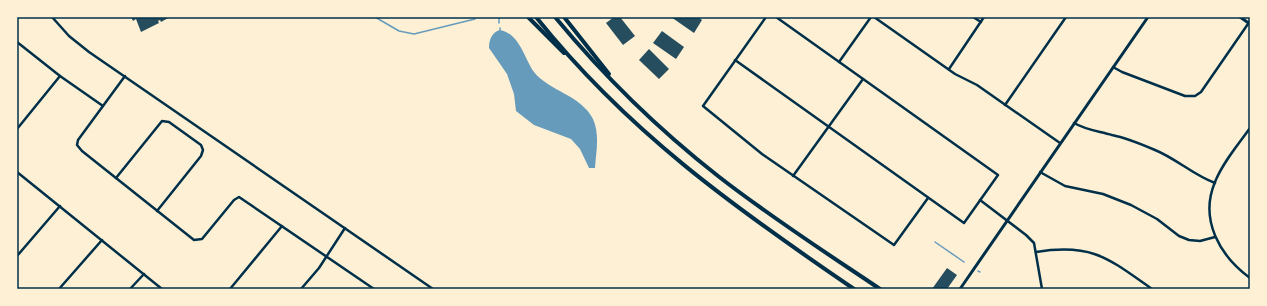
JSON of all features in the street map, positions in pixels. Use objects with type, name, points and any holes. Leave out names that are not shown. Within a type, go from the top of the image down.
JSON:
[{"type":"highway","points":[[528,17],[545,36],[580,68],[633,121],[688,169],[760,225],[854,289]]},
{"type":"highway","points":[[536,17],[580,68]]},
{"type":"highway","points":[[555,17],[624,92],[665,131],[718,176],[763,210],[880,289]]},
{"type":"highway","points":[[564,17],[624,92]]},
{"type":"street","points":[[52,17],[81,46],[433,289]]},
{"type":"street","points":[[766,17],[703,106],[762,154],[894,245],[928,198]]},
{"type":"street","points":[[735,60],[964,222],[998,175],[776,17]]},
{"type":"street","points":[[839,62],[872,17],[949,69],[976,84],[1060,143]]},
{"type":"street","points":[[973,17],[981,22]]},
{"type":"street","points":[[949,69],[984,17]]},
{"type":"street","points":[[1005,105],[1066,17]]},
{"type":"street","points":[[960,289],[1148,17]]},
{"type":"street","points":[[1112,67],[1183,96],[1195,96],[1201,92],[1250,22],[1240,17]]},
{"type":"street","points":[[17,42],[60,76],[103,106]]},
{"type":"street","points":[[17,129],[60,76]]},
{"type":"street","points":[[125,76],[79,138],[77,144],[80,150],[192,239],[198,241],[202,239],[237,197],[241,198],[374,289]]},
{"type":"street","points":[[793,176],[863,79]]},
{"type":"street","points":[[116,178],[158,124],[163,121],[169,122],[203,148],[201,156],[157,211]]},
{"type":"street","points":[[1074,122],[1089,130],[1133,141],[1157,150],[1174,158],[1202,178],[1215,183]]},
{"type":"street","points":[[1250,128],[1223,166],[1215,183],[1210,211],[1215,237],[1228,259],[1250,278]]},
{"type":"street","points":[[17,172],[162,289]]},
{"type":"street","points":[[1040,172],[1065,186],[1103,194],[1131,205],[1150,214],[1179,236],[1189,240],[1200,241],[1215,237]]},
{"type":"street","points":[[980,200],[1026,235],[1034,243],[1042,289]]},
{"type":"street","points":[[17,256],[60,206]]},
{"type":"street","points":[[230,289],[282,226]]},
{"type":"street","points":[[301,289],[317,272],[345,228]]},
{"type":"street","points":[[59,289],[102,240]]},
{"type":"street","points":[[1036,252],[1066,248],[1097,254],[1111,260],[1152,289]]},
{"type":"street","points":[[130,289],[144,274]]},
{"type":"water","points":[[500,30],[507,32],[517,41],[530,66],[540,78],[581,104],[588,111],[593,119],[596,131],[597,144],[595,168],[589,168],[580,149],[571,139],[534,125],[516,111],[514,94],[507,74],[489,48],[492,37],[497,31]]},
{"type":"building","points":[[131,17],[170,17],[161,22],[160,20],[158,21],[159,23],[141,32],[136,19],[133,21]]},
{"type":"building","points":[[614,17],[620,17],[635,36],[623,45],[606,23]]},
{"type":"building","points":[[671,17],[698,17],[702,20],[694,33]]},
{"type":"building","points":[[662,31],[684,47],[676,59],[653,43]]},
{"type":"building","points":[[649,49],[669,69],[659,79],[639,60]]},
{"type":"building","points":[[947,268],[957,275],[947,289],[932,289]]},
{"type":"waterway","points":[[375,17],[399,31],[414,34],[475,19]]},
{"type":"waterway","points":[[499,17],[499,23]]},
{"type":"waterway","points":[[935,242],[964,262]]}]
